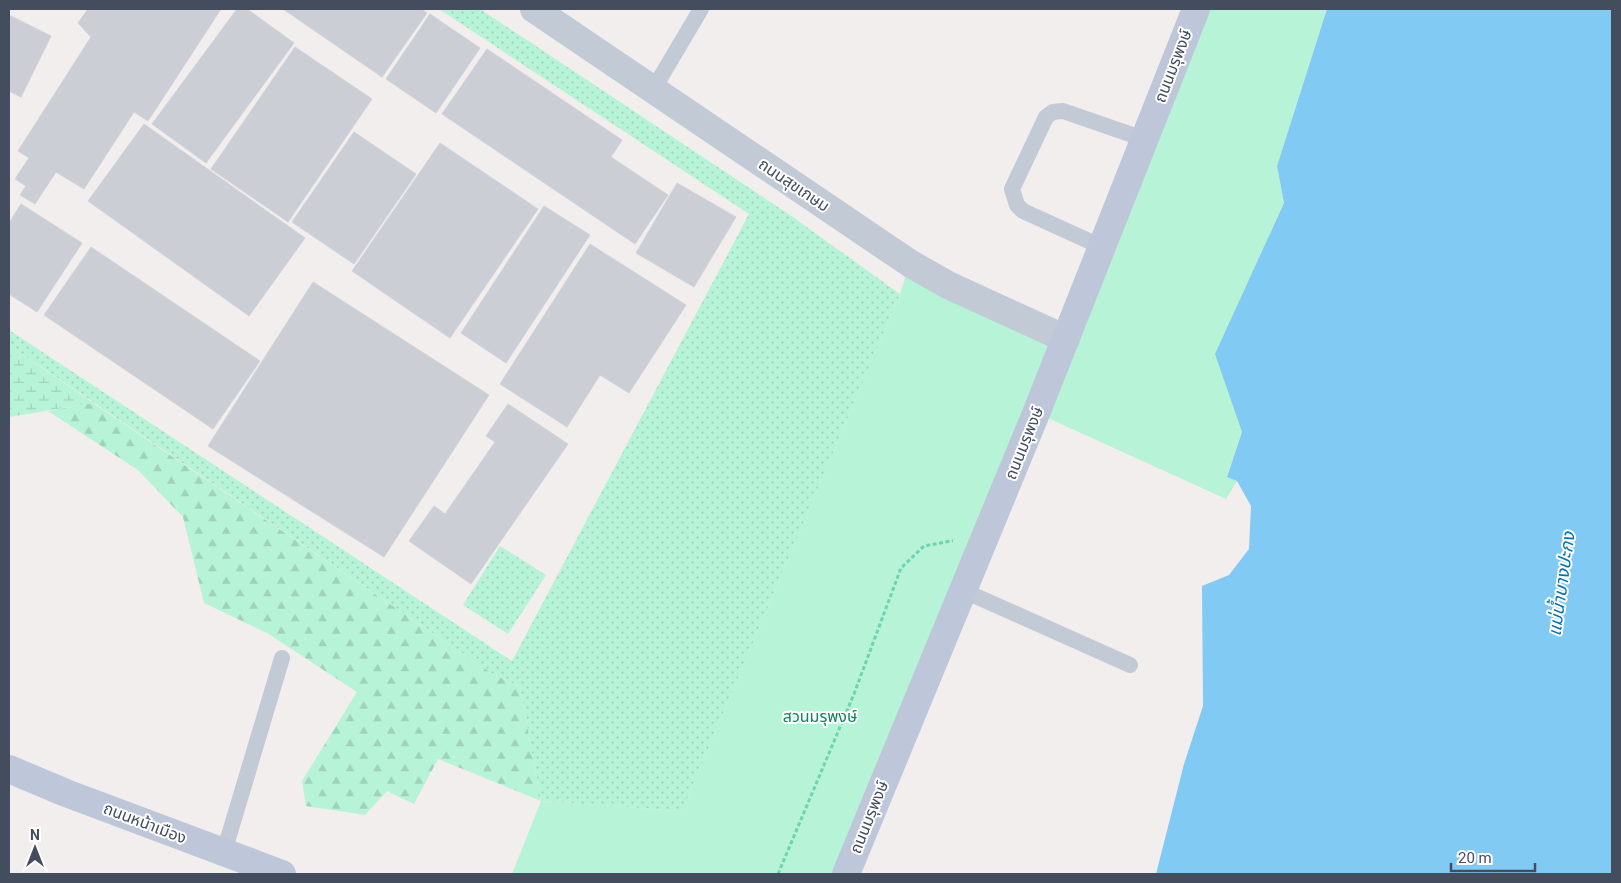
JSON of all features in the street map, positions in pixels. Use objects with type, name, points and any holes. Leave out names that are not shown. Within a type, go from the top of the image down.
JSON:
[{"type":"main road","name":"ถนนมรุพงษ์","points":[[846,874],[1066,339],[1196,9]]},
{"type":"main road","name":"ถนนหน้าเมือง","points":[[9,769],[66,793],[282,874]]},
{"type":"street","name":"ถนนสุขเกษม","points":[[534,9],[911,264],[948,285],[1066,339]]},
{"type":"lane","points":[[653,90],[701,9]]},
{"type":"lane","points":[[1102,247],[1023,211],[1014,197],[1012,189],[1046,117],[1053,112],[1063,111],[1144,139]]},
{"type":"lane","points":[[962,590],[1130,665]]},
{"type":"lane","points":[[224,852],[282,658]]},
{"type":"path","points":[[778,874],[854,694],[901,568],[924,546],[951,541],[980,551]]},
{"type":"green space","points":[[439,9],[480,9],[790,215],[900,294],[682,811],[541,801],[520,687],[493,674],[9,345],[9,330],[512,661],[749,214]]},
{"type":"green space","name":"สวนมรุพงษ์","points":[[1195,9],[1327,9],[1277,166],[1284,203],[1216,354],[1242,432],[1227,476],[1237,481],[1226,499],[1039,414],[847,874],[512,874],[541,801],[682,811],[900,294],[908,268],[1064,338]]},
{"type":"green space","points":[[9,345],[93,403],[9,417]]},
{"type":"green space","points":[[93,403],[493,674],[520,687],[541,801],[438,759],[414,804],[387,791],[365,815],[306,806],[302,781],[357,692],[267,633],[204,603],[183,517],[138,470],[48,411]]},
{"type":"green space","points":[[500,546],[546,575],[508,634],[463,605]]},
{"type":"water","name":"แม่น้ำบางปะกง","points":[[1327,9],[1612,9],[1612,874],[1156,874],[1184,764],[1203,706],[1202,586],[1229,575],[1249,549],[1251,506],[1237,481],[1227,477],[1242,432],[1215,354],[1284,203],[1277,166]]},
{"type":"building","points":[[88,9],[221,9],[148,121],[134,112],[84,189],[56,172],[35,204],[20,195],[26,186],[15,179],[29,158],[18,151],[91,37],[78,23]]},
{"type":"building","points":[[237,9],[247,9],[294,43],[206,163],[152,124]]},
{"type":"building","points":[[283,9],[421,9],[427,13],[382,77]]},
{"type":"building","points":[[430,14],[480,48],[436,113],[386,79]]},
{"type":"building","points":[[9,15],[51,36],[21,97],[9,91]]},
{"type":"building","points":[[295,47],[372,99],[288,222],[211,169]]},
{"type":"building","points":[[487,49],[622,140],[611,157],[668,195],[635,244],[442,114]]},
{"type":"building","points":[[144,124],[305,238],[249,316],[88,201]]},
{"type":"building","points":[[354,132],[416,174],[354,264],[292,222]]},
{"type":"building","points":[[440,143],[538,209],[450,338],[352,271]]},
{"type":"building","points":[[677,183],[736,217],[694,287],[636,253]]},
{"type":"building","points":[[21,204],[82,243],[37,312],[9,294],[9,223]]},
{"type":"building","points":[[544,206],[590,235],[506,363],[461,333]]},
{"type":"building","points":[[590,244],[686,305],[629,393],[600,375],[567,427],[500,384]]},
{"type":"building","points":[[91,247],[260,361],[213,429],[44,315]]},
{"type":"building","points":[[313,282],[489,395],[384,557],[208,446]]},
{"type":"building","points":[[508,404],[568,444],[471,584],[409,541],[434,506],[445,514],[495,442],[486,436]]}]
